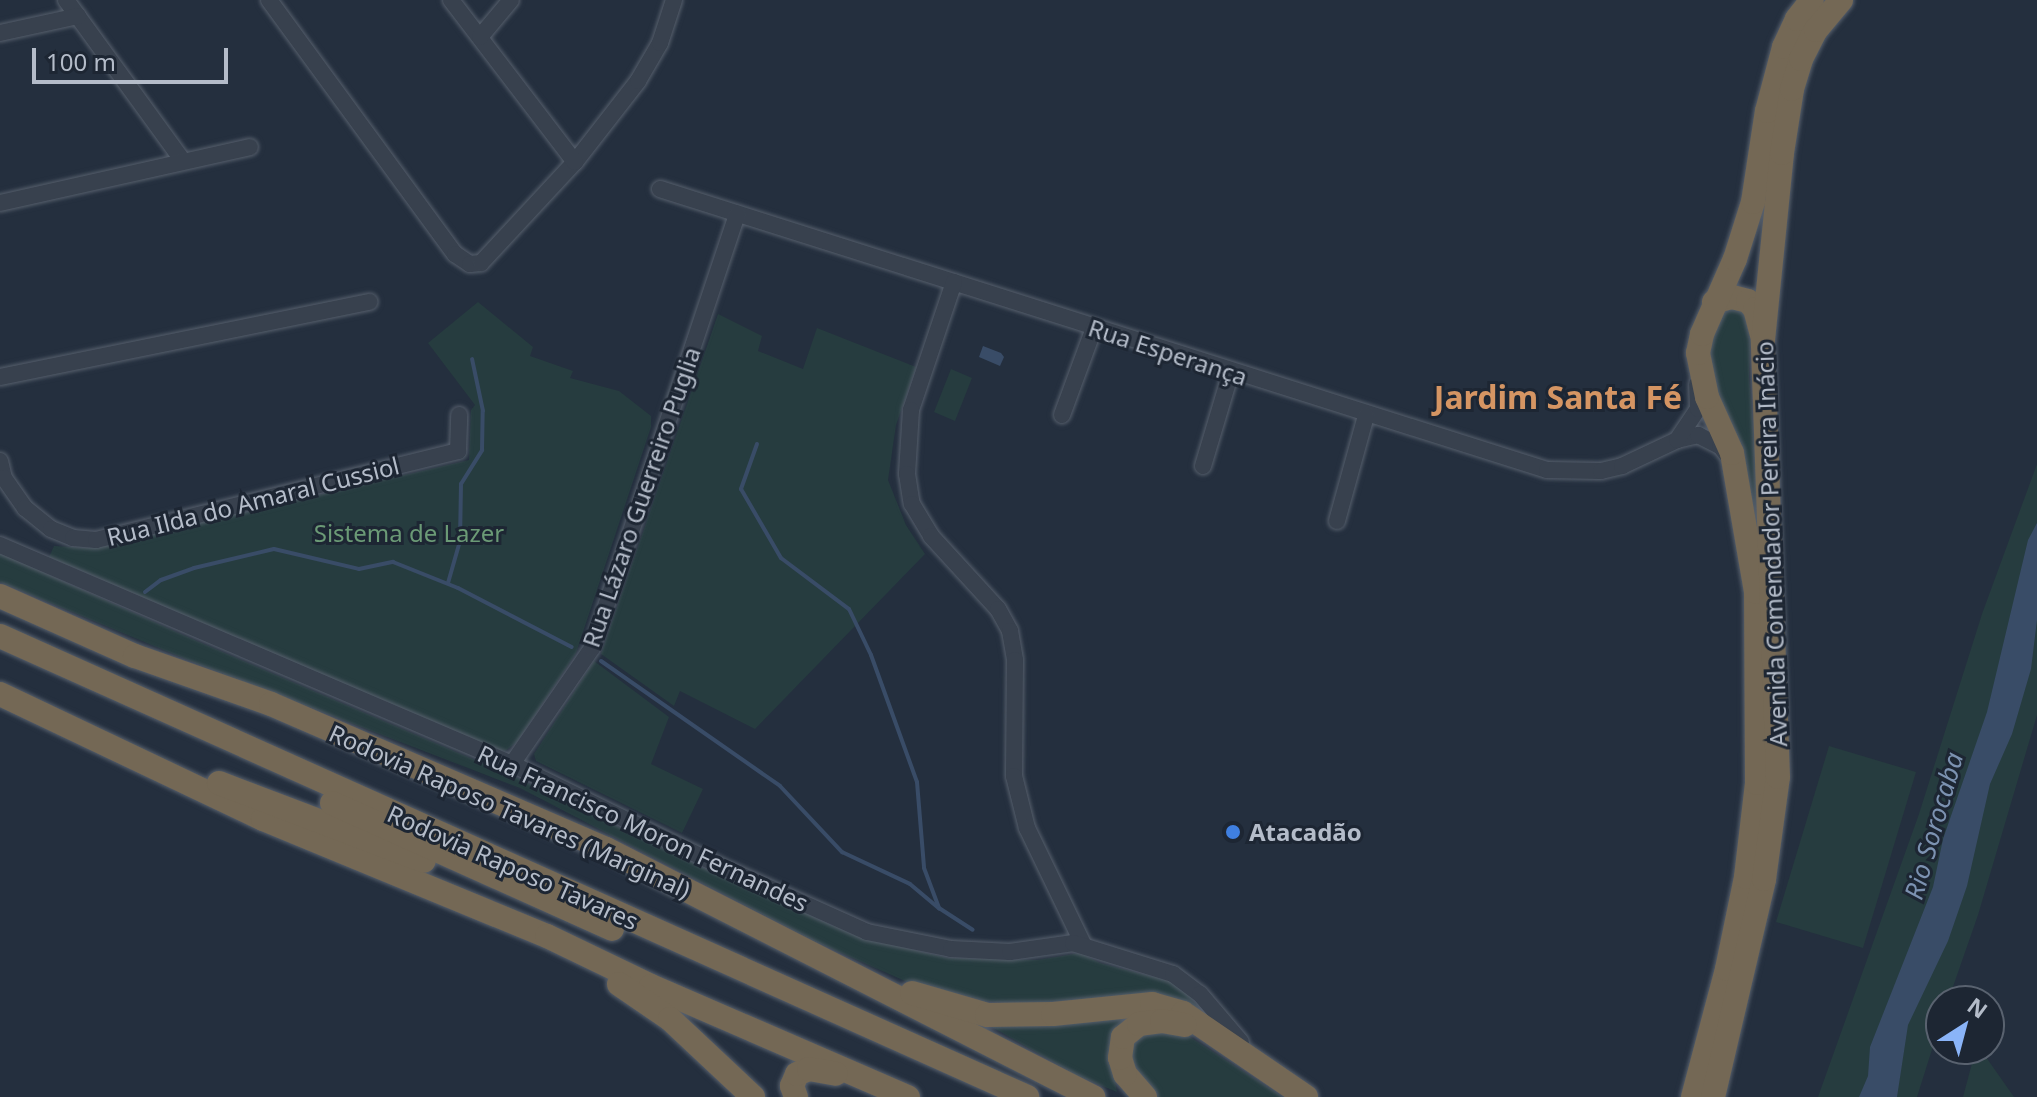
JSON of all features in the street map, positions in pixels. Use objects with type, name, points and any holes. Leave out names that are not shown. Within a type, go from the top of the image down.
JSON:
[{"type":"highway","name":"Avenida Comendador Pereira Inácio","points":[[1693,1097],[1727,969],[1746,877],[1757,783],[1756,592],[1732,453],[1707,397],[1699,363],[1702,334],[1735,259],[1753,202],[1767,111],[1784,47],[1797,19],[1812,0]]},
{"type":"highway","name":"Avenida Comendador Pereira Inácio","points":[[1713,1097],[1761,893],[1778,777],[1763,340],[1792,89],[1816,30],[1841,0]]},
{"type":"highway","points":[[1714,302],[1732,297],[1748,301],[1755,309],[1763,340]]},
{"type":"highway","name":"Rodovia Raposo Tavares (Marginal)","points":[[0,596],[135,656],[271,704],[606,849],[1093,1097]]},
{"type":"highway","name":"Rodovia Raposo Tavares","points":[[0,636],[1027,1097]]},
{"type":"highway","name":"Rodovia Raposo Tavares","points":[[0,654],[986,1097]]},
{"type":"highway","points":[[0,694],[88,738],[359,861],[547,936],[651,986],[908,1097]]},
{"type":"highway","points":[[88,738],[204,777],[450,871],[545,899]]},
{"type":"highway","points":[[547,936],[670,1019],[753,1097]]},
{"type":"highway","points":[[792,943],[929,1000],[987,1015],[1053,1014],[1152,1004],[1183,1013],[1306,1097]]},
{"type":"highway","points":[[1145,1097],[1125,1074],[1120,1058],[1123,1037],[1139,1024],[1162,1021],[1189,1026],[1264,1067]]},
{"type":"highway","points":[[796,1097],[792,1086],[797,1074],[809,1069],[831,1073],[894,1097]]},
{"type":"street","points":[[66,0],[183,161]]},
{"type":"street","points":[[269,0],[455,254],[470,264],[481,263],[575,162],[638,81],[660,43],[674,0]]},
{"type":"street","points":[[451,0],[575,162]]},
{"type":"street","points":[[480,37],[511,0]]},
{"type":"street","points":[[0,33],[78,16]]},
{"type":"street","points":[[0,203],[250,147]]},
{"type":"street","name":"Rua Esperança","points":[[660,189],[1366,416],[1547,470],[1601,471],[1622,466],[1677,440]]},
{"type":"street","name":"Rua Lázaro Guerreiro Puglia","points":[[512,764],[592,648],[737,214]]},
{"type":"street","points":[[954,282],[911,410],[907,474],[912,504],[931,536],[998,609],[1010,631],[1015,660],[1014,776],[1027,828],[1084,946]]},
{"type":"street","points":[[0,377],[369,302]]},
{"type":"street","points":[[1062,415],[1094,328]]},
{"type":"street","points":[[1677,440],[1698,409],[1699,363]]},
{"type":"street","points":[[1203,466],[1231,372]]},
{"type":"street","name":"Rua Ilda do Amaral Cussiol","points":[[0,461],[4,478],[25,508],[51,529],[73,538],[96,540],[458,451],[459,415]]},
{"type":"street","points":[[1337,521],[1366,416]]},
{"type":"street","points":[[1677,440],[1698,435],[1720,446],[1736,478]]},
{"type":"street","name":"Rua Francisco Moron Fernandes","points":[[0,545],[512,764],[718,865],[867,932],[951,949],[1010,952],[1065,943],[1173,974],[1188,983],[1264,1067]]},
{"type":"green space","name":"Sistema de Lazer","points":[[478,302],[533,347],[530,356],[573,371],[570,378],[619,391],[651,416],[651,427],[576,653],[517,742],[505,751],[494,749],[49,557],[54,546],[90,548],[469,460],[471,410],[475,405],[428,343]]},
{"type":"green space","points":[[1728,308],[1743,311],[1751,324],[1749,376],[1760,517],[1756,520],[1708,383],[1706,343],[1720,314]]},
{"type":"green space","points":[[718,314],[762,336],[758,351],[803,369],[817,328],[916,367],[896,425],[888,480],[906,525],[925,554],[755,729],[680,691],[674,706],[601,654]]},
{"type":"green space","points":[[951,369],[972,378],[955,421],[934,412]]},
{"type":"green space","points":[[2037,464],[2037,715],[1978,915],[1954,985],[1925,985],[1927,1065],[1917,1097],[1818,1097],[1919,814],[1982,614]]},
{"type":"green space","points":[[0,553],[517,778],[718,875],[859,937],[948,958],[1038,960],[1080,953],[1100,963],[1169,981],[1190,996],[1208,1019],[972,1000],[921,988],[814,941],[520,788],[200,665],[0,582]]},
{"type":"green space","points":[[594,661],[669,717],[651,764],[703,789],[682,833],[536,761],[534,754]]},
{"type":"green space","points":[[1829,746],[1916,772],[1863,948],[1776,922]]},
{"type":"green space","points":[[1150,1016],[1112,1065],[1117,1092],[1078,1076],[992,1027],[992,1024]]},
{"type":"green space","points":[[1146,1032],[1184,1033],[1283,1097],[1154,1097],[1128,1055],[1133,1042]]},
{"type":"green space","points":[[1972,1065],[1992,1065],[2014,1097],[1963,1097]]},
{"type":"water","points":[[983,346],[1001,353],[1004,357],[1000,366],[979,357]]},
{"type":"water","name":"Rio Sorocaba","points":[[2037,523],[2037,620],[2031,669],[2012,734],[1990,784],[1967,886],[1948,941],[1908,1025],[1897,1097],[1859,1097],[1868,1076],[1870,1047],[1933,887],[1943,839],[1987,712],[2028,540]]},
{"type":"waterway","points":[[448,583],[460,541],[461,484],[482,450],[483,411],[472,359]]},
{"type":"waterway","points":[[757,444],[741,489],[781,558],[849,609],[871,655],[917,782],[924,868],[939,908]]},
{"type":"waterway","points":[[145,592],[161,580],[194,568],[274,549],[359,569],[393,562],[458,588],[572,647]]},
{"type":"waterway","points":[[601,661],[780,786],[842,852],[910,884],[973,930]]},
{"type":"place","name":"Atacadão","points":[[1233,832]]},
{"type":"district","name":"Jardim Santa Fé","points":[[1558,397]]}]
